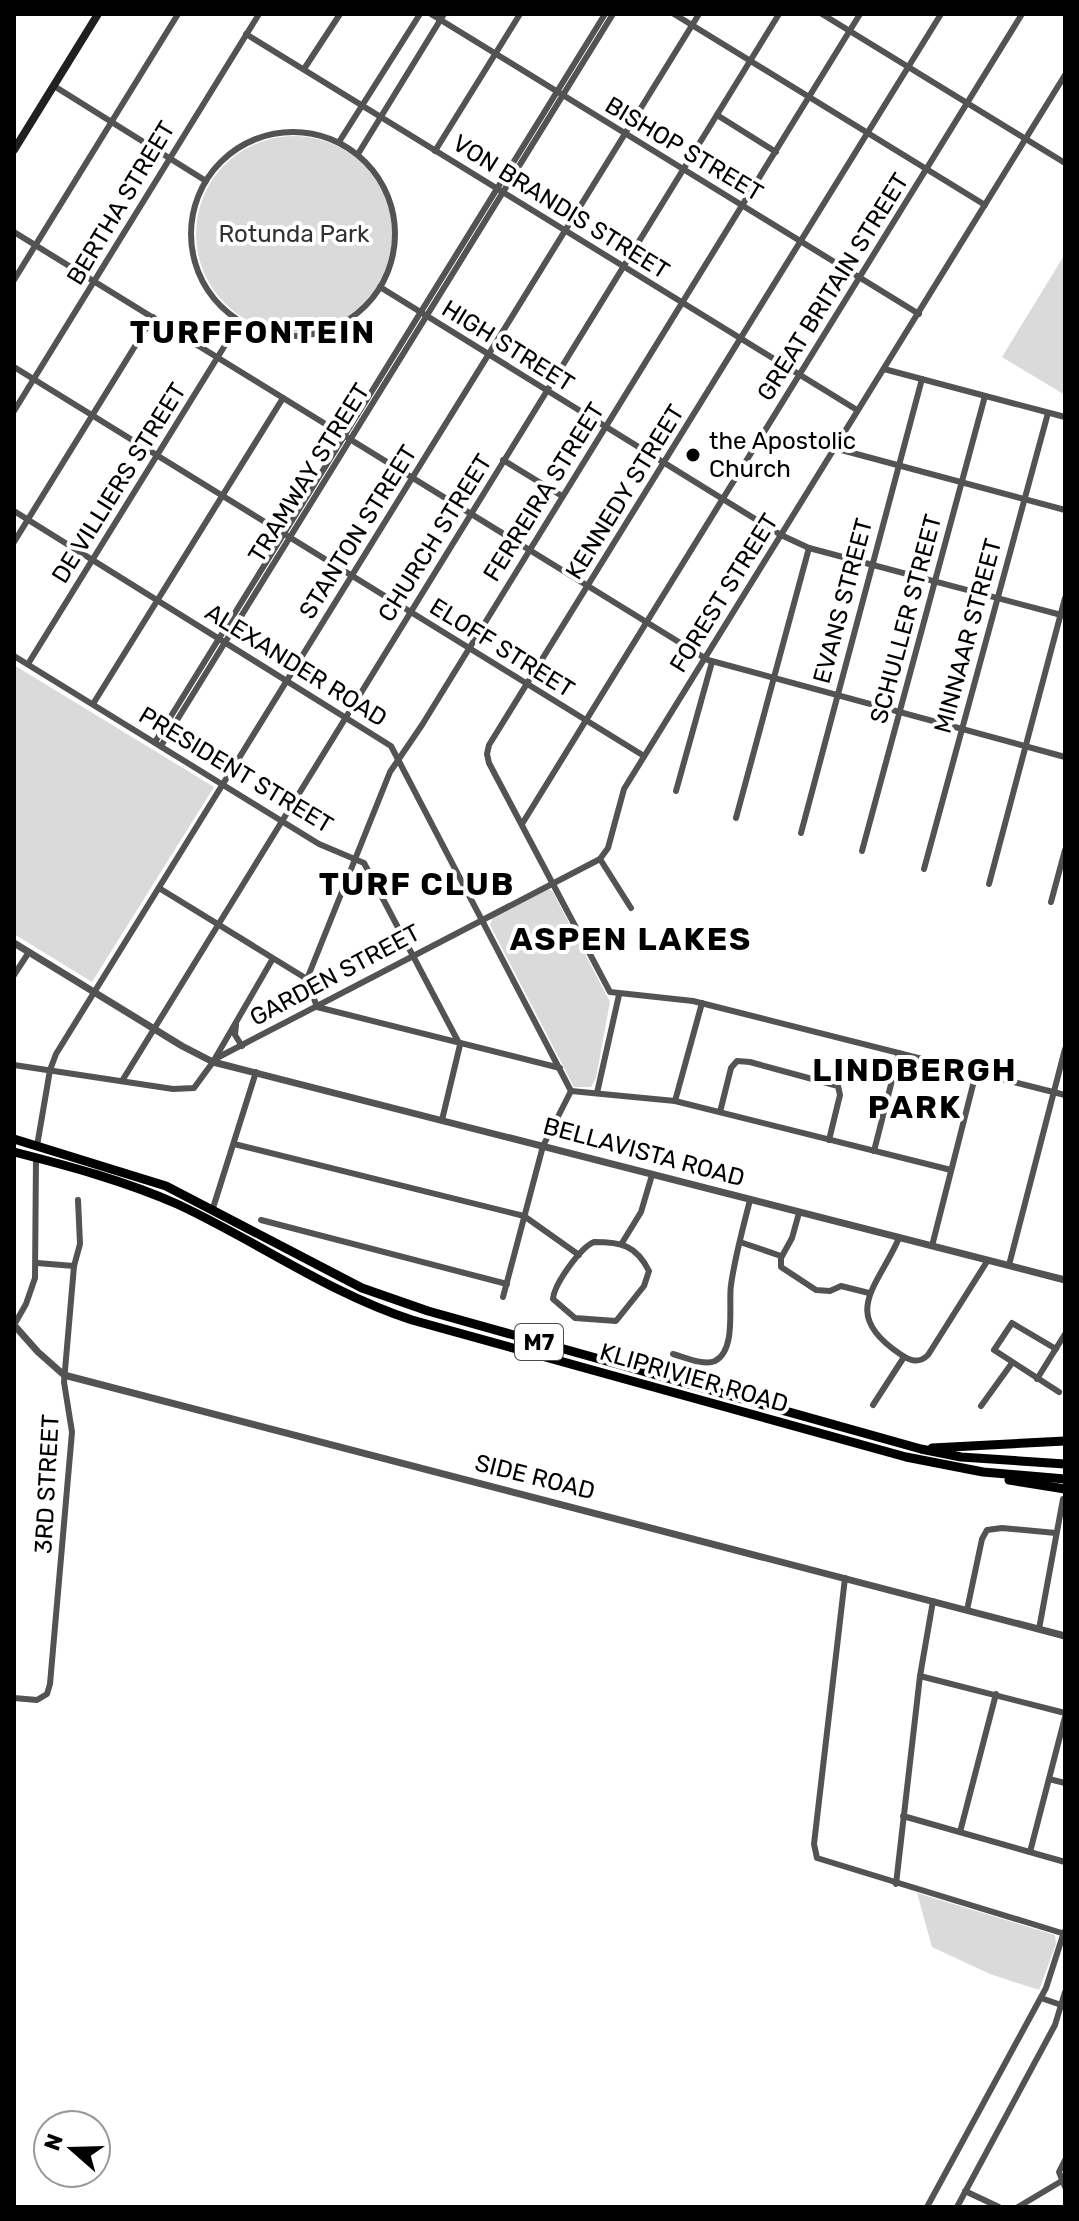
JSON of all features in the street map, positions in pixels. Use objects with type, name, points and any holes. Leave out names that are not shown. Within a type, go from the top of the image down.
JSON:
[{"type":"main road","points":[[14,150],[98,14]]},
{"type":"main road","name":"KLIPRIVIER ROAD","points":[[14,1139],[166,1186],[379,1296],[921,1449],[961,1457],[1065,1464]]},
{"type":"main road","name":"KLIPRIVIER ROAD","points":[[14,1152],[117,1182],[177,1205],[338,1291],[382,1310],[906,1457],[983,1472],[1065,1479]]},
{"type":"main road","points":[[921,1449],[1065,1441]]},
{"type":"main road","points":[[983,1472],[1064,1494]]},
{"type":"street","points":[[14,280],[178,14]]},
{"type":"street","name":"BERTHA STREET","points":[[14,411],[259,14]]},
{"type":"street","points":[[304,69],[340,14]]},
{"type":"street","points":[[339,142],[420,14]]},
{"type":"street","name":"BISHOP STREET","points":[[431,14],[443,17],[625,134],[919,314]]},
{"type":"street","points":[[435,151],[520,14]]},
{"type":"street","name":"TRAMWAY STREET","points":[[594,40],[605,14]]},
{"type":"street","name":"TRAMWAY STREET","points":[[158,744],[530,141],[613,14]]},
{"type":"street","points":[[674,14],[985,205]]},
{"type":"street","name":"STANTON STREET","points":[[14,1325],[33,1286],[37,1263],[37,1146],[50,1070],[56,1054],[699,14]]},
{"type":"street","name":"CHURCH STREET","points":[[122,1081],[779,14]]},
{"type":"street","points":[[822,14],[1065,163]]},
{"type":"street","name":"FERREIRA STREET","points":[[307,979],[390,772],[860,14]]},
{"type":"street","name":"KENNEDY STREET","points":[[619,995],[607,988],[489,763],[489,745],[941,14]]},
{"type":"street","name":"GREAT BRITAIN STREET","points":[[522,824],[1022,14]]},
{"type":"street","points":[[358,154],[443,17]]},
{"type":"street","name":"VON BRANDIS STREET","points":[[246,34],[857,410]]},
{"type":"street","name":"FOREST STREET","points":[[600,859],[608,848],[622,795],[644,756],[708,660],[857,410],[1065,75]]},
{"type":"street","points":[[54,86],[206,181]]},
{"type":"street","points":[[717,115],[776,152]]},
{"type":"street","points":[[302,132],[339,142],[358,154],[379,178],[389,196],[396,237],[393,258],[380,287],[366,306],[349,320],[317,334],[283,336],[260,331],[226,311],[209,293],[201,278],[191,238],[194,212],[206,181],[231,153],[265,136],[302,132]]},
{"type":"street","points":[[14,232],[708,660],[1065,757]]},
{"type":"street","name":"HIGH STREET","points":[[380,287],[781,535],[809,548],[1063,616]]},
{"type":"street","points":[[14,542],[153,317]]},
{"type":"street","name":"DE VILLIERS STREET","points":[[28,664],[240,321]]},
{"type":"street","name":"ELOFF STREET","points":[[14,367],[644,756]]},
{"type":"street","points":[[884,369],[1065,417]]},
{"type":"street","name":"EVANS STREET","points":[[801,833],[922,379]]},
{"type":"street","name":"SCHULLER STREET","points":[[862,851],[985,396]]},
{"type":"street","points":[[93,704],[283,398]]},
{"type":"street","name":"MINNAAR STREET","points":[[924,869],[1048,413]]},
{"type":"street","points":[[834,448],[1065,510]]},
{"type":"street","points":[[503,460],[562,496]]},
{"type":"street","name":"ALEXANDER ROAD","points":[[14,511],[384,740],[399,757],[571,1091]]},
{"type":"street","points":[[736,818],[809,548]]},
{"type":"street","points":[[989,884],[1063,616],[1065,598]]},
{"type":"street","name":"PRESIDENT STREET","points":[[14,656],[319,844],[355,858]]},
{"type":"street","points":[[676,791],[708,660]]},
{"type":"street","points":[[1051,902],[1065,850]]},
{"type":"street","points":[[355,858],[364,863],[370,873],[460,1045],[442,1120]]},
{"type":"street","points":[[600,859],[631,908]]},
{"type":"street","name":"GARDEN STREET","points":[[214,1060],[600,859]]},
{"type":"street","points":[[159,888],[307,979],[317,1007],[560,1068]]},
{"type":"street","points":[[14,943],[153,1029],[214,1060]]},
{"type":"street","points":[[14,975],[29,952]]},
{"type":"street","points":[[14,1065],[166,1088],[192,1089],[214,1060],[272,960]]},
{"type":"street","points":[[597,1093],[619,995],[702,1003],[1065,1095]]},
{"type":"street","points":[[675,1101],[702,1003]]},
{"type":"street","points":[[238,1018],[235,1033],[242,1046]]},
{"type":"street","points":[[1009,1265],[1065,1049]]},
{"type":"street","points":[[874,1151],[899,1053]]},
{"type":"street","name":"BELLAVISTA ROAD","points":[[214,1060],[1065,1280]]},
{"type":"street","points":[[720,1112],[731,1068],[737,1061],[750,1062],[838,1086],[840,1095],[829,1140]]},
{"type":"street","points":[[213,1208],[256,1072]]},
{"type":"street","points":[[932,1246],[976,1073]]},
{"type":"street","points":[[503,1297],[543,1146],[571,1091],[675,1101],[951,1170]]},
{"type":"street","points":[[234,1144],[524,1216],[579,1255]]},
{"type":"street","points":[[622,1243],[641,1212],[652,1175]]},
{"type":"street","name":"3RD STREET","points":[[14,1698],[31,1702],[39,1700],[47,1694],[50,1684],[71,1446],[72,1422],[64,1375],[74,1266],[80,1244],[78,1200]]},
{"type":"street","points":[[673,1354],[705,1362],[715,1361],[722,1355],[732,1315],[730,1293],[750,1200]]},
{"type":"street","points":[[799,1213],[792,1238],[781,1256],[783,1269],[816,1290],[830,1291],[841,1286],[869,1293]]},
{"type":"street","points":[[261,1220],[507,1284]]},
{"type":"street","points":[[899,1238],[869,1293],[868,1316],[874,1331],[904,1357],[916,1361],[928,1355],[988,1260]]},
{"type":"street","points":[[591,1242],[622,1243],[647,1266],[649,1273],[644,1286],[616,1321],[575,1318],[554,1302],[555,1289],[591,1242]]},
{"type":"street","points":[[740,1242],[781,1256]]},
{"type":"street","points":[[37,1263],[74,1266]]},
{"type":"street","points":[[1056,1349],[1012,1323],[994,1350],[1059,1392]]},
{"type":"street","name":"SIDE ROAD","points":[[14,1325],[64,1375],[1065,1636]]},
{"type":"street","points":[[1037,1379],[1065,1334]]},
{"type":"street","points":[[873,1405],[904,1357]]},
{"type":"street","points":[[981,1406],[1012,1363]]},
{"type":"street","points":[[1039,1629],[1064,1494]]},
{"type":"street","points":[[967,1610],[982,1539],[987,1530],[1002,1528],[1056,1533]]},
{"type":"street","points":[[1054,1548],[1065,1548]]},
{"type":"street","points":[[845,1578],[815,1856],[821,1861],[1065,1933],[1041,1998],[927,2207]]},
{"type":"street","points":[[896,1884],[920,1676],[933,1601]]},
{"type":"street","points":[[920,1676],[1065,1715],[1030,1852]]},
{"type":"street","points":[[960,1832],[996,1694]]},
{"type":"street","points":[[1049,1779],[1065,1783]]},
{"type":"street","points":[[903,1816],[1065,1862]]},
{"type":"street","points":[[957,2207],[1041,2054],[1064,2006],[1065,1992]]},
{"type":"street","points":[[1041,1998],[1064,2006]]},
{"type":"street","points":[[1018,2207],[1064,2182],[1059,2172],[1065,2160]]},
{"type":"street","points":[[965,2191],[999,2207]]},
{"type":"green space","name":"Rotunda Park","points":[[294,136],[331,144],[363,165],[384,197],[392,234],[384,271],[363,303],[331,324],[294,332],[257,324],[225,303],[204,271],[196,234],[204,197],[225,165],[257,144]]},
{"type":"green space","points":[[1065,254],[1065,395],[1002,357]]},
{"type":"green space","points":[[14,665],[214,787],[92,982],[14,934]]},
{"type":"green space","points":[[549,889],[610,1002],[596,1078],[591,1087],[574,1087],[490,925],[493,917]]},
{"type":"green space","points":[[917,1893],[1055,1935],[1056,1944],[1039,1990],[990,1974],[932,1947]]},
{"type":"place","name":"the Apostolic Church","points":[[693,455]]},
{"type":"district","name":"TURFFONTEIN","points":[[253,332]]},
{"type":"district","name":"TURF CLUB","points":[[417,884]]},
{"type":"district","name":"ASPEN LAKES","points":[[631,939]]},
{"type":"district","name":"LINDBERGH PARK","points":[[915,1088]]}]
